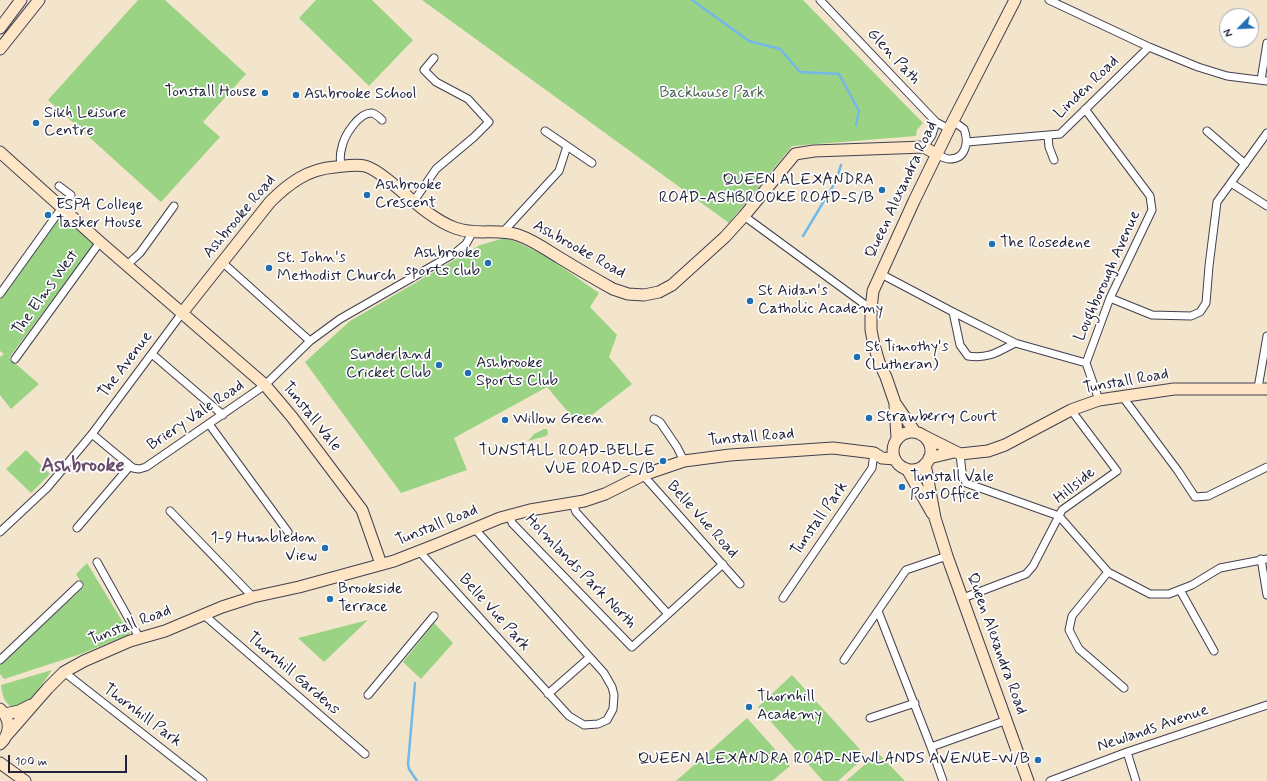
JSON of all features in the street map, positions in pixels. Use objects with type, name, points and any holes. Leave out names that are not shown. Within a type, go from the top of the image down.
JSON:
[{"type":"street","points":[[0,28],[21,0]]},
{"type":"street","points":[[0,49],[40,0]]},
{"type":"street","name":"Glen Path","points":[[820,0],[936,122],[951,125]]},
{"type":"street","name":"Queen Alexandra Road","points":[[1015,0],[936,154],[873,291],[871,330],[879,362],[895,403],[917,433],[925,438],[928,443],[930,452],[927,461],[935,518],[947,556],[1028,781]]},
{"type":"street","points":[[1049,0],[1149,48],[1198,67],[1227,76],[1264,80],[1267,43]]},
{"type":"street","name":"Linden Road","points":[[967,142],[1060,134],[1149,48]]},
{"type":"street","points":[[414,201],[436,169],[474,137],[489,122],[468,99],[436,82],[424,70],[434,58]]},
{"type":"street","name":"Loughborough Avenue","points":[[1085,109],[1150,196],[1152,210],[1110,298],[1086,363],[1099,400]]},
{"type":"street","points":[[341,166],[341,147],[350,129],[367,114],[375,114],[382,120]]},
{"type":"street","points":[[936,122],[932,135],[924,147],[947,159],[954,158],[964,152],[967,142],[964,129],[951,125]]},
{"type":"street","points":[[546,131],[592,163]]},
{"type":"street","points":[[1207,131],[1245,164]]},
{"type":"street","points":[[1110,298],[1152,315],[1191,316],[1200,312],[1206,303],[1217,202],[1267,133]]},
{"type":"street","points":[[1048,136],[1049,147],[1054,160]]},
{"type":"street","points":[[503,232],[559,171],[568,146]]},
{"type":"street","name":"Ashbrooke Road","points":[[182,313],[262,212],[284,188],[298,178],[313,171],[341,166],[362,165],[370,168],[448,224],[463,231],[503,232],[529,239],[620,292],[644,295],[659,292],[672,285],[725,237],[795,154],[814,151],[924,147]]},
{"type":"street","name":"Tunstall Vale","points":[[0,152],[100,242],[265,386],[292,417],[362,510],[381,564]]},
{"type":"street","points":[[1231,183],[1267,206]]},
{"type":"street","points":[[0,294],[71,195],[59,186]]},
{"type":"street","points":[[127,265],[140,253],[174,206]]},
{"type":"street","points":[[744,216],[871,309]]},
{"type":"street","name":"Briery Vale Road","points":[[130,466],[139,469],[146,467],[223,415],[265,386],[310,341],[340,319],[455,253],[466,244],[472,232]]},
{"type":"street","name":"The Elms West","points":[[15,359],[100,242]]},
{"type":"street","points":[[222,262],[310,341]]},
{"type":"street","points":[[881,274],[1015,343],[1086,363]]},
{"type":"street","points":[[953,312],[960,345],[968,356],[980,358],[996,354],[1015,343]]},
{"type":"street","name":"The Avenue","points":[[0,532],[47,488],[92,434],[182,313]]},
{"type":"street","points":[[1263,388],[1267,336]]},
{"type":"street","points":[[152,354],[223,415]]},
{"type":"street","name":"Tunstall Road","points":[[927,461],[957,453],[988,450],[1005,445],[1071,410],[1099,400],[1174,389],[1263,388]]},
{"type":"street","points":[[1122,396],[1178,471],[1195,497],[1208,496],[1267,467]]},
{"type":"street","name":"Queen Alexandra Road","points":[[895,403],[896,441],[893,454],[901,466],[907,469],[935,518]]},
{"type":"street","name":"Hillside","points":[[963,598],[1026,574],[1033,566],[1062,510],[1116,471],[1071,410]]},
{"type":"street","points":[[654,419],[660,422],[677,447],[684,461]]},
{"type":"street","points":[[209,424],[288,532]]},
{"type":"street","points":[[874,453],[896,441],[902,434],[909,432],[917,433],[957,453],[966,484],[1059,516],[1108,572],[1150,594],[1169,594],[1180,590],[1220,568],[1264,559],[1267,596]]},
{"type":"street","points":[[77,528],[130,466],[92,434]]},
{"type":"street","name":"Tunstall Road","points":[[4,740],[34,703],[64,672],[84,661],[130,642],[165,631],[253,597],[299,587],[381,564],[419,551],[510,515],[584,501],[605,494],[643,475],[684,461],[730,455],[833,448],[874,453],[882,458],[895,459]]},
{"type":"street","name":"Tunstall Park","points":[[783,598],[872,468],[874,453]]},
{"type":"street","points":[[907,469],[913,470],[920,468],[927,461]]},
{"type":"street","name":"Belle Vue Road","points":[[643,475],[740,584]]},
{"type":"street","points":[[573,504],[576,512],[668,614],[722,564]]},
{"type":"street","points":[[170,510],[253,597]]},
{"type":"street","name":"Holmlands Park North","points":[[510,515],[512,523],[632,647],[668,614]]},
{"type":"street","points":[[474,528],[604,673],[612,686],[614,695],[613,709],[607,720],[598,724],[584,725],[569,716],[548,694],[589,658]]},
{"type":"street","name":"Belle Vue Park","points":[[419,551],[548,694]]},
{"type":"street","points":[[844,660],[906,570],[947,556]]},
{"type":"street","points":[[97,562],[140,639]]},
{"type":"street","points":[[1108,572],[1072,616],[1069,630],[1079,649],[1124,688]]},
{"type":"street","points":[[0,660],[80,585]]},
{"type":"street","points":[[1180,590],[1214,652]]},
{"type":"street","points":[[878,611],[943,781]]},
{"type":"street","name":"Thornhill Gardens","points":[[204,615],[365,754]]},
{"type":"street","points":[[368,695],[434,616]]},
{"type":"street","name":"Thornhill Park","points":[[64,672],[203,781]]},
{"type":"street","name":"Tunstall Road","points":[[1,710],[19,711],[34,703]]},
{"type":"street","points":[[870,718],[914,703]]},
{"type":"street","name":"Newlands Avenue","points":[[1050,781],[1127,752],[1267,705]]},
{"type":"street","points":[[1,710],[8,720],[9,728],[0,753],[2,761],[4,766],[25,781]]},
{"type":"street","points":[[931,747],[1007,720]]},
{"type":"street","points":[[1127,752],[1136,781]]},
{"type":"green space","points":[[138,0],[165,0],[246,74],[203,122],[220,137],[161,202],[48,100]]},
{"type":"green space","points":[[316,0],[372,0],[413,40],[369,86],[299,18]]},
{"type":"green space","name":"Backhouse Park","points":[[422,0],[803,0],[923,123],[917,130],[916,136],[792,146],[729,223]]},
{"type":"green space","points":[[62,215],[94,244],[9,358],[39,384],[11,409],[0,395],[0,357],[4,354],[0,351],[0,299]]},
{"type":"green space","name":"Ashbrooke Sports Club","points":[[505,238],[518,242],[542,255],[599,293],[590,307],[617,335],[609,357],[632,384],[579,425],[547,387],[454,438],[467,470],[401,493],[305,362],[350,321],[480,245]]},
{"type":"green space","points":[[547,429],[548,434],[546,436],[528,441],[534,434]]},
{"type":"green space","points":[[26,450],[50,474],[31,493],[6,469]]},
{"type":"green space","points":[[87,563],[130,634],[81,654],[4,679],[0,674],[0,664],[84,587],[76,574]]},
{"type":"green space","points":[[368,620],[324,662],[298,638]]},
{"type":"green space","points":[[434,623],[453,643],[421,679],[403,662]]},
{"type":"green space","points":[[52,670],[26,703],[13,707],[7,703],[3,695],[1,685]]},
{"type":"green space","points":[[792,675],[866,756],[838,781],[823,781],[758,707]]},
{"type":"green space","points":[[747,718],[790,766],[772,781],[676,781]]},
{"type":"green space","points":[[878,753],[905,781],[846,781]]},
{"type":"waterway","points":[[692,0],[749,41],[780,49],[800,72],[839,74],[859,111],[856,125]]},
{"type":"waterway","points":[[803,236],[836,181],[841,165]]},
{"type":"waterway","points":[[415,683],[408,764],[409,769],[417,781]]},
{"type":"place","name":"Tonstall House","points":[[265,93]]},
{"type":"place","name":"Ashbrooke School","points":[[296,95]]},
{"type":"place","name":"Sikh Leisure Centre","points":[[36,123]]},
{"type":"place","name":"QUEEN ALEXANDRA ROAD-ASHBROOKE ROAD-S/B","points":[[882,190]]},
{"type":"place","name":"Ashbrooke Crescent","points":[[367,195]]},
{"type":"place","name":"ESPA College Tasker House","points":[[48,215]]},
{"type":"place","name":"The Rosedene","points":[[992,244]]},
{"type":"place","name":"Ashbrooke sports club","points":[[488,263]]},
{"type":"place","name":"St. John's Methodist Church","points":[[269,268]]},
{"type":"place","name":"St Aidan's Catholic Academy","points":[[750,301]]},
{"type":"place","name":"St Timothy's (Lutheran)","points":[[857,357]]},
{"type":"place","name":"Sunderland Cricket Club","points":[[439,365]]},
{"type":"place","name":"Ashbrooke Sports Club","points":[[468,373]]},
{"type":"place","name":"Strawberry Court","points":[[869,418]]},
{"type":"place","name":"Willow Green","points":[[505,420]]},
{"type":"place","name":"TUNSTALL ROAD-BELLE VUE ROAD-S/B","points":[[663,461]]},
{"type":"place","name":"Tunstall Vale Post Office","points":[[902,487]]},
{"type":"place","name":"1-9 Humbledon View","points":[[325,548]]},
{"type":"place","name":"Brookside Terrace","points":[[330,599]]},
{"type":"place","name":"Thornhill Academy","points":[[749,707]]},
{"type":"place","name":"QUEEN ALEXANDRA ROAD-NEWLANDS AVENUE-W/B","points":[[1038,760]]},
{"type":"district","name":"Ashbrooke","points":[[83,467]]}]
